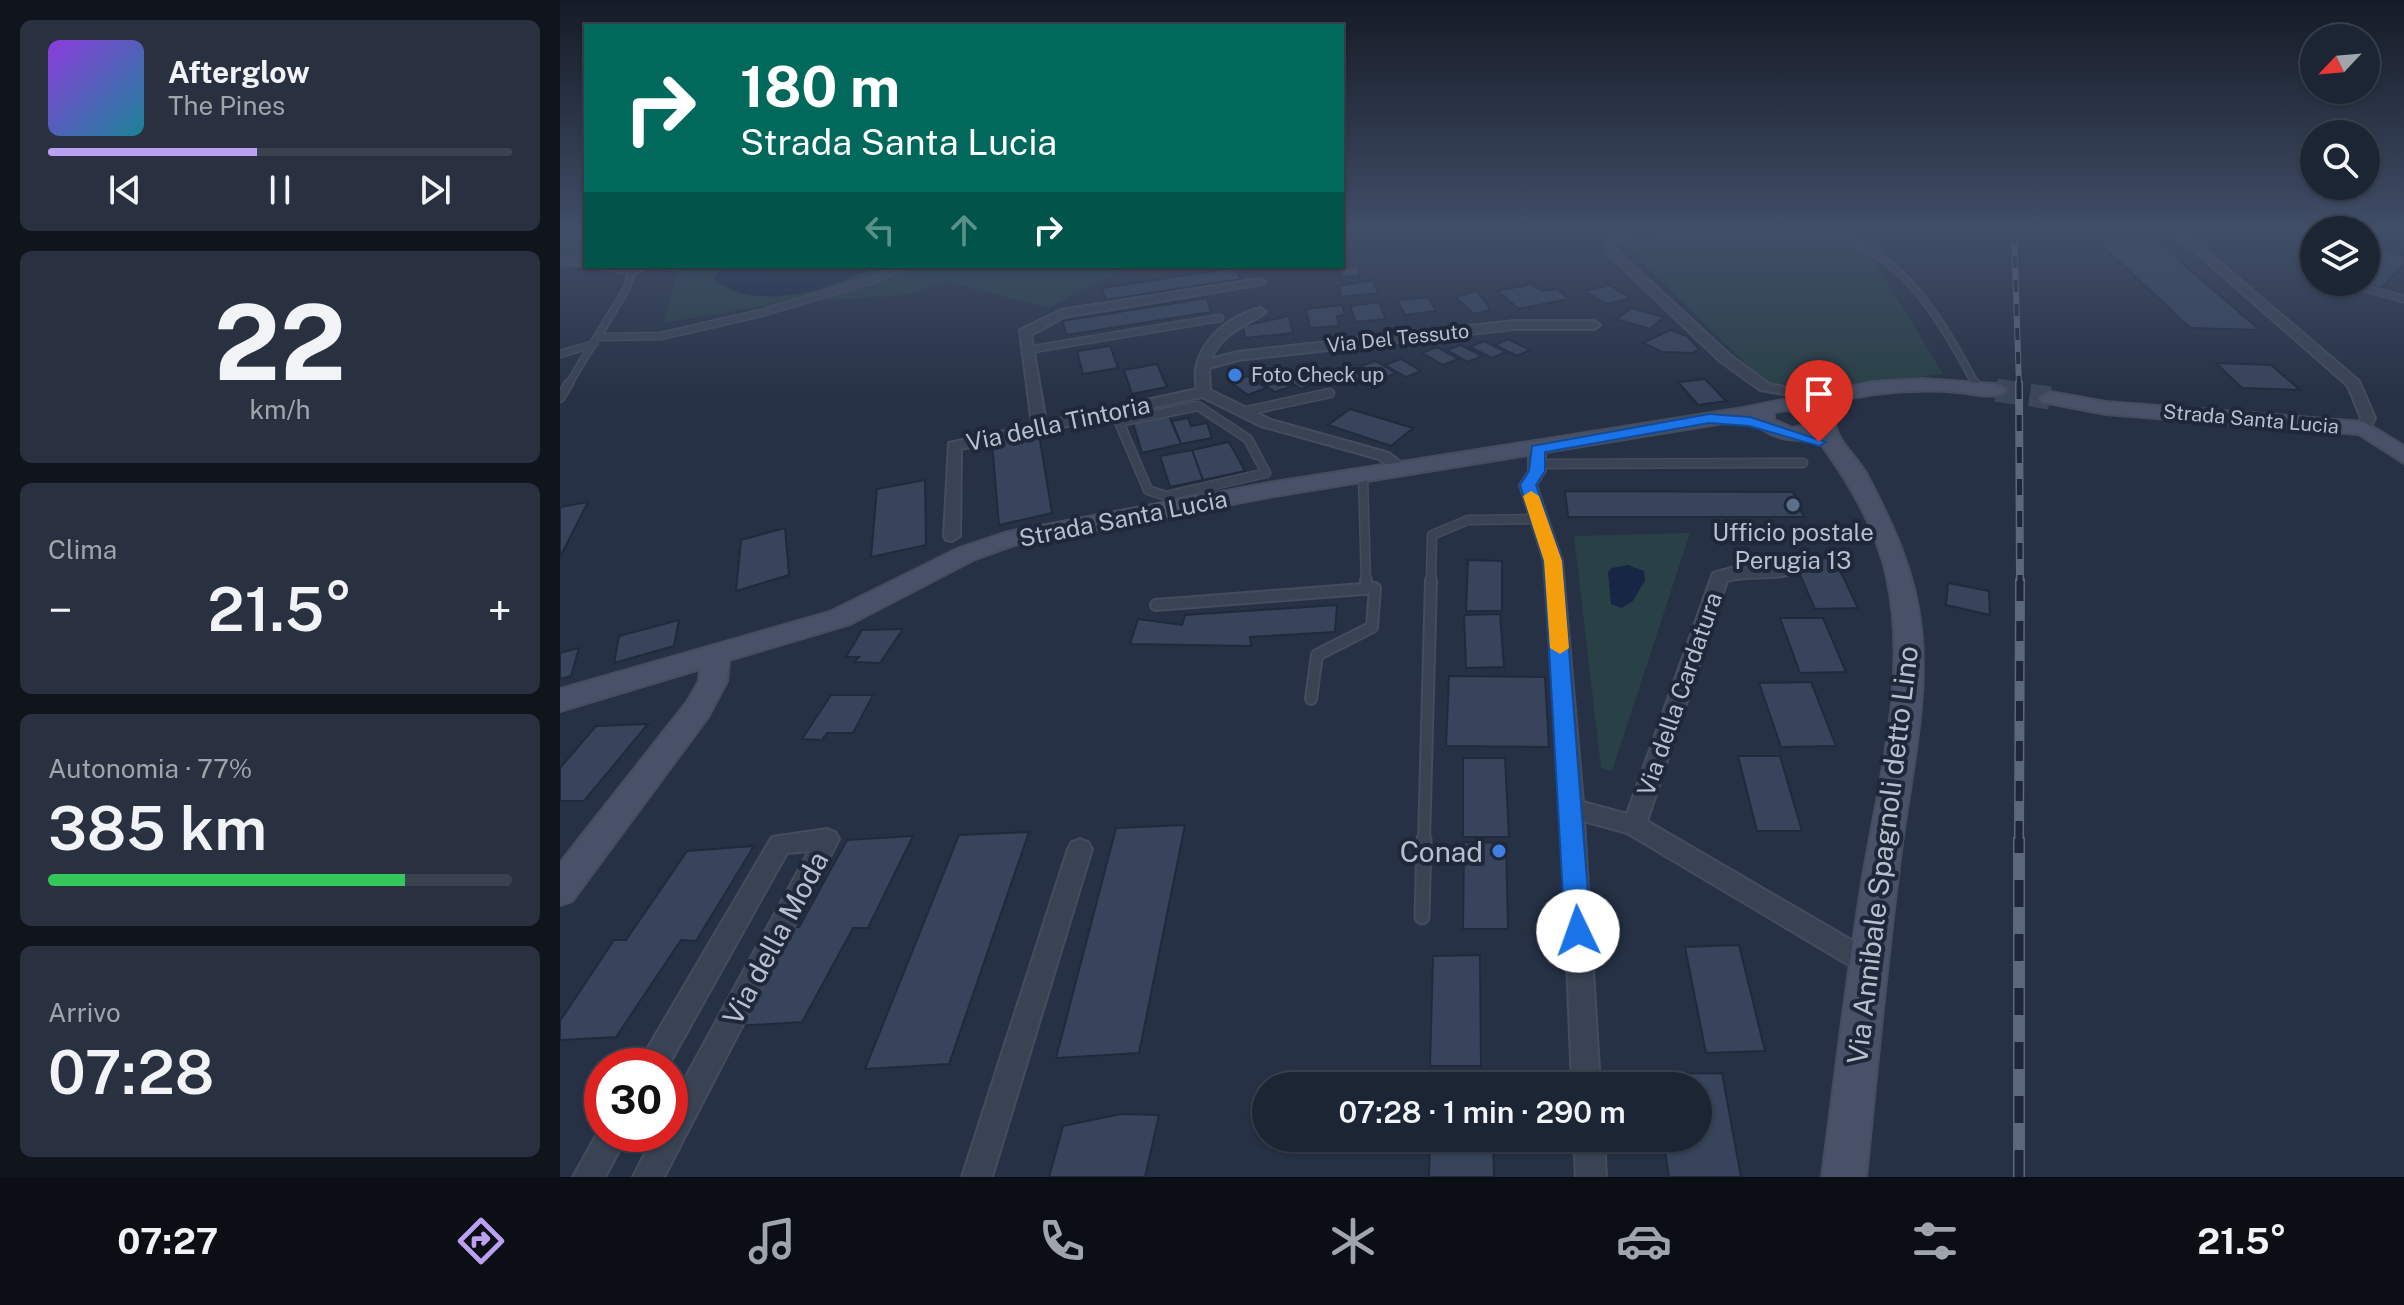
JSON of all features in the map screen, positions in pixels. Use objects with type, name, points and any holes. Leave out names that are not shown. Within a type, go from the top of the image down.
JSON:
[{"type":"street","points":[[1040,427],[1024,333],[1061,314],[1229,287]]},
{"type":"street","points":[[1649,287],[1725,358],[1765,387],[1821,398]]},
{"type":"street","name":"Strada Santa Lucia","points":[[2050,398],[2106,408],[2364,428],[2368,418],[2354,384],[2242,287]]},
{"type":"street","points":[[1260,312],[1248,315],[1228,328],[1207,350],[1198,379],[1204,392],[1266,423],[1384,456],[1403,471]]},
{"type":"street","name":"Via Del Tessuto","points":[[1204,365],[1237,356],[1514,325],[1594,325]]},
{"type":"street","points":[[1767,417],[1783,403],[1800,404],[1917,382],[1987,388]]},
{"type":"street","name":"Via della Tintoria","points":[[952,536],[954,446],[1040,427],[1117,416],[1204,392]]},
{"type":"street","points":[[1800,404],[1821,415],[1830,441]]},
{"type":"street","name":"Strada Santa Lucia","points":[[560,700],[715,658],[840,618],[966,554],[1008,539],[1269,490],[1537,456],[1709,418],[1767,417]]},
{"type":"street","name":"Via Annibale Spagnoli detto Lino","points":[[1767,417],[1800,434],[1830,441],[1853,471],[1885,533],[1900,576],[1908,630],[1908,686],[1868,963],[1844,1177]]},
{"type":"street","points":[[2364,428],[2404,456]]},
{"type":"street","points":[[1800,434],[1830,441]]},
{"type":"street","points":[[1537,456],[1528,485],[1553,561],[1572,808],[1585,1072]]},
{"type":"street","name":"Via della Cardatura","points":[[1634,825],[1719,577],[1746,570],[1781,571]]},
{"type":"street","points":[[560,890],[698,709],[713,681],[715,658]]},
{"type":"street","name":"Via della Cardatura","points":[[1572,808],[1634,825],[1868,963]]},
{"type":"street","name":"Via della Moda","points":[[663,1048],[780,844],[827,839],[688,1101]]},
{"type":"street","points":[[977,1177],[1080,849]]},
{"type":"street","points":[[588,1177],[603,1152]]},
{"type":"street","name":"Via della Moda","points":[[648,1177],[661,1152]]},
{"type":"street","points":[[1590,1152],[1591,1177]]},
{"type":"lane","points":[[560,398],[627,287]]},
{"type":"lane","points":[[560,354],[596,341],[661,336],[761,313],[849,287]]},
{"type":"lane","points":[[1913,287],[1987,388]]},
{"type":"lane","points":[[2380,292],[2404,299]]},
{"type":"lane","points":[[1027,350],[1220,318]]},
{"type":"lane","points":[[1242,412],[1330,393]]},
{"type":"lane","points":[[1198,406],[1248,439],[1266,473],[1166,496],[1148,490],[1117,416],[1198,406]]},
{"type":"lane","points":[[1537,456],[1803,463]]},
{"type":"lane","points":[[1363,477],[1366,589]]},
{"type":"lane","points":[[1422,917],[1432,535],[1468,520],[1537,519]]},
{"type":"lane","points":[[1156,605],[1375,588],[1372,627],[1317,655],[1311,699]]},
{"type":"green space","points":[[674,287],[735,287],[753,294],[780,296],[827,287],[932,287],[907,295],[784,303],[663,323]]},
{"type":"green space","points":[[966,287],[1089,287],[1048,308]]},
{"type":"green space","points":[[1668,287],[1890,287],[1943,374],[1809,391],[1765,383]]},
{"type":"green space","points":[[1690,533],[1612,771],[1601,768],[1574,536]]},
{"type":"water","points":[[727,287],[824,287],[772,296],[750,295]]},
{"type":"water","points":[[1628,565],[1644,571],[1645,581],[1632,602],[1621,608],[1611,604],[1608,572],[1612,568]]},
{"type":"building","points":[[1109,287],[1190,287],[1106,300],[1102,288]]},
{"type":"building","points":[[1339,287],[1376,287],[1378,293],[1341,297]]},
{"type":"building","points":[[1517,287],[1536,287],[1542,291],[1557,289],[1569,299],[1519,309],[1497,291]]},
{"type":"building","points":[[1613,287],[1630,298],[1607,304],[1585,291]]},
{"type":"building","points":[[2147,287],[2210,287],[2260,330],[2190,328]]},
{"type":"building","points":[[1476,291],[1490,310],[1474,314],[1455,297]]},
{"type":"building","points":[[1428,297],[1436,311],[1405,315],[1397,300]]},
{"type":"building","points":[[1207,298],[1211,312],[1067,335],[1062,321]]},
{"type":"building","points":[[1379,302],[1386,319],[1356,322],[1350,306]]},
{"type":"building","points":[[1342,305],[1345,315],[1337,316],[1339,326],[1310,328],[1306,309]]},
{"type":"building","points":[[1631,308],[1664,317],[1650,329],[1616,319]]},
{"type":"building","points":[[1289,316],[1293,333],[1245,338],[1243,326]]},
{"type":"building","points":[[1670,330],[1687,336],[1699,349],[1692,353],[1662,352],[1643,343]]},
{"type":"building","points":[[1508,339],[1530,350],[1517,356],[1495,345]]},
{"type":"building","points":[[1484,341],[1506,352],[1492,358],[1470,347]]},
{"type":"building","points":[[1461,345],[1482,356],[1468,362],[1447,350]]},
{"type":"building","points":[[1110,346],[1118,368],[1083,374],[1077,351]]},
{"type":"building","points":[[1437,347],[1458,359],[1443,365],[1422,353]]},
{"type":"building","points":[[1401,359],[1421,371],[1406,377],[1385,365]]},
{"type":"building","points":[[1375,361],[1396,373],[1380,379],[1359,367]]},
{"type":"building","points":[[2216,363],[2271,365],[2300,390],[2242,388]]},
{"type":"building","points":[[1157,364],[1167,387],[1132,394],[1124,370]]},
{"type":"building","points":[[1351,364],[1371,376],[1354,383],[1335,371]]},
{"type":"building","points":[[1325,368],[1345,380],[1328,386],[1309,374]]},
{"type":"building","points":[[1299,370],[1319,382],[1301,389],[1282,376]]},
{"type":"building","points":[[1274,373],[1293,386],[1275,392],[1257,380]]},
{"type":"building","points":[[1248,376],[1266,388],[1248,395],[1230,382]]},
{"type":"building","points":[[1705,379],[1726,401],[1698,405],[1678,382]]},
{"type":"building","points":[[1350,409],[1413,428],[1391,446],[1328,425]]},
{"type":"building","points":[[1169,416],[1181,444],[1142,453],[1133,423]]},
{"type":"building","points":[[1188,418],[1191,426],[1207,423],[1212,438],[1181,444],[1172,421]]},
{"type":"building","points":[[1039,434],[1052,513],[999,525],[992,443]]},
{"type":"building","points":[[1229,442],[1245,471],[1203,480],[1192,450]]},
{"type":"building","points":[[1192,450],[1203,480],[1170,487],[1160,456]]},
{"type":"building","points":[[925,480],[926,545],[871,557],[877,489]]},
{"type":"building","points":[[1565,491],[1793,492],[1804,517],[1568,517]]},
{"type":"building","points":[[588,502],[560,557],[560,507]]},
{"type":"building","points":[[785,528],[789,575],[736,591],[741,540]]},
{"type":"building","points":[[1834,558],[1858,608],[1815,609],[1793,559]]},
{"type":"building","points":[[1468,560],[1502,561],[1502,611],[1466,611]]},
{"type":"building","points":[[1948,583],[1989,591],[1990,615],[1946,605]]},
{"type":"building","points":[[1337,605],[1335,632],[1250,637],[1251,646],[1130,644],[1138,619],[1182,625],[1185,615]]},
{"type":"building","points":[[1500,614],[1504,667],[1466,668],[1464,615]]},
{"type":"building","points":[[1780,618],[1823,618],[1846,672],[1800,673]]},
{"type":"building","points":[[679,620],[674,646],[614,663],[619,636]]},
{"type":"building","points":[[903,629],[880,663],[854,662],[859,657],[846,657],[862,630]]},
{"type":"building","points":[[579,648],[571,676],[560,679],[560,653]]},
{"type":"building","points":[[1449,676],[1545,677],[1549,747],[1446,746]]},
{"type":"building","points":[[1811,682],[1836,746],[1781,747],[1759,683]]},
{"type":"building","points":[[831,695],[873,695],[853,733],[827,733],[822,740],[802,739]]},
{"type":"building","points":[[648,724],[584,801],[560,801],[560,768],[596,726]]},
{"type":"building","points":[[1738,756],[1780,756],[1802,831],[1757,831]]},
{"type":"building","points":[[1463,758],[1505,758],[1509,837],[1463,837]]},
{"type":"building","points":[[1185,825],[1139,1053],[1056,1058],[1116,828]]},
{"type":"building","points":[[1029,832],[949,1064],[865,1069],[959,835]]},
{"type":"building","points":[[913,836],[868,928],[853,928],[802,1022],[735,1026],[787,928],[799,927],[847,840]]},
{"type":"building","points":[[1464,842],[1506,843],[1508,929],[1463,929]]},
{"type":"building","points":[[754,846],[696,941],[681,940],[616,1037],[560,1040],[560,1021],[614,940],[626,940],[687,851]]},
{"type":"building","points":[[1739,945],[1765,1051],[1706,1053],[1685,947]]},
{"type":"building","points":[[1480,955],[1481,1066],[1430,1066],[1433,956]]},
{"type":"building","points":[[1712,1073],[1722,1073],[1741,1177],[1669,1177],[1665,1152],[1712,1152]]},
{"type":"building","points":[[1121,1114],[1159,1115],[1145,1177],[1049,1177],[1063,1126]]},
{"type":"building","points":[[1430,1152],[1493,1152],[1494,1177],[1429,1177]]},
{"type":"tunnel","points":[[1996,390],[2050,398]]},
{"type":"railway","points":[[2016,287],[2019,385]]},
{"type":"railway","points":[[2019,383],[2020,581]]},
{"type":"railway","points":[[2019,841],[2020,581]]},
{"type":"railway","points":[[2019,841],[2019,1177]]},
{"type":"slow traffic","points":[[1531,496],[1553,561],[1560,648]]},
{"type":"place","name":"Foto Check up","points":[[1235,375]]},
{"type":"place","name":"Ufficio postale Perugia 13","points":[[1793,505]]},
{"type":"place","name":"Conad","points":[[1499,851]]},
{"type":"route","points":[[1578,931],[1553,561],[1528,485],[1537,471],[1537,449],[1709,418],[1750,421],[1819,442]]}]
